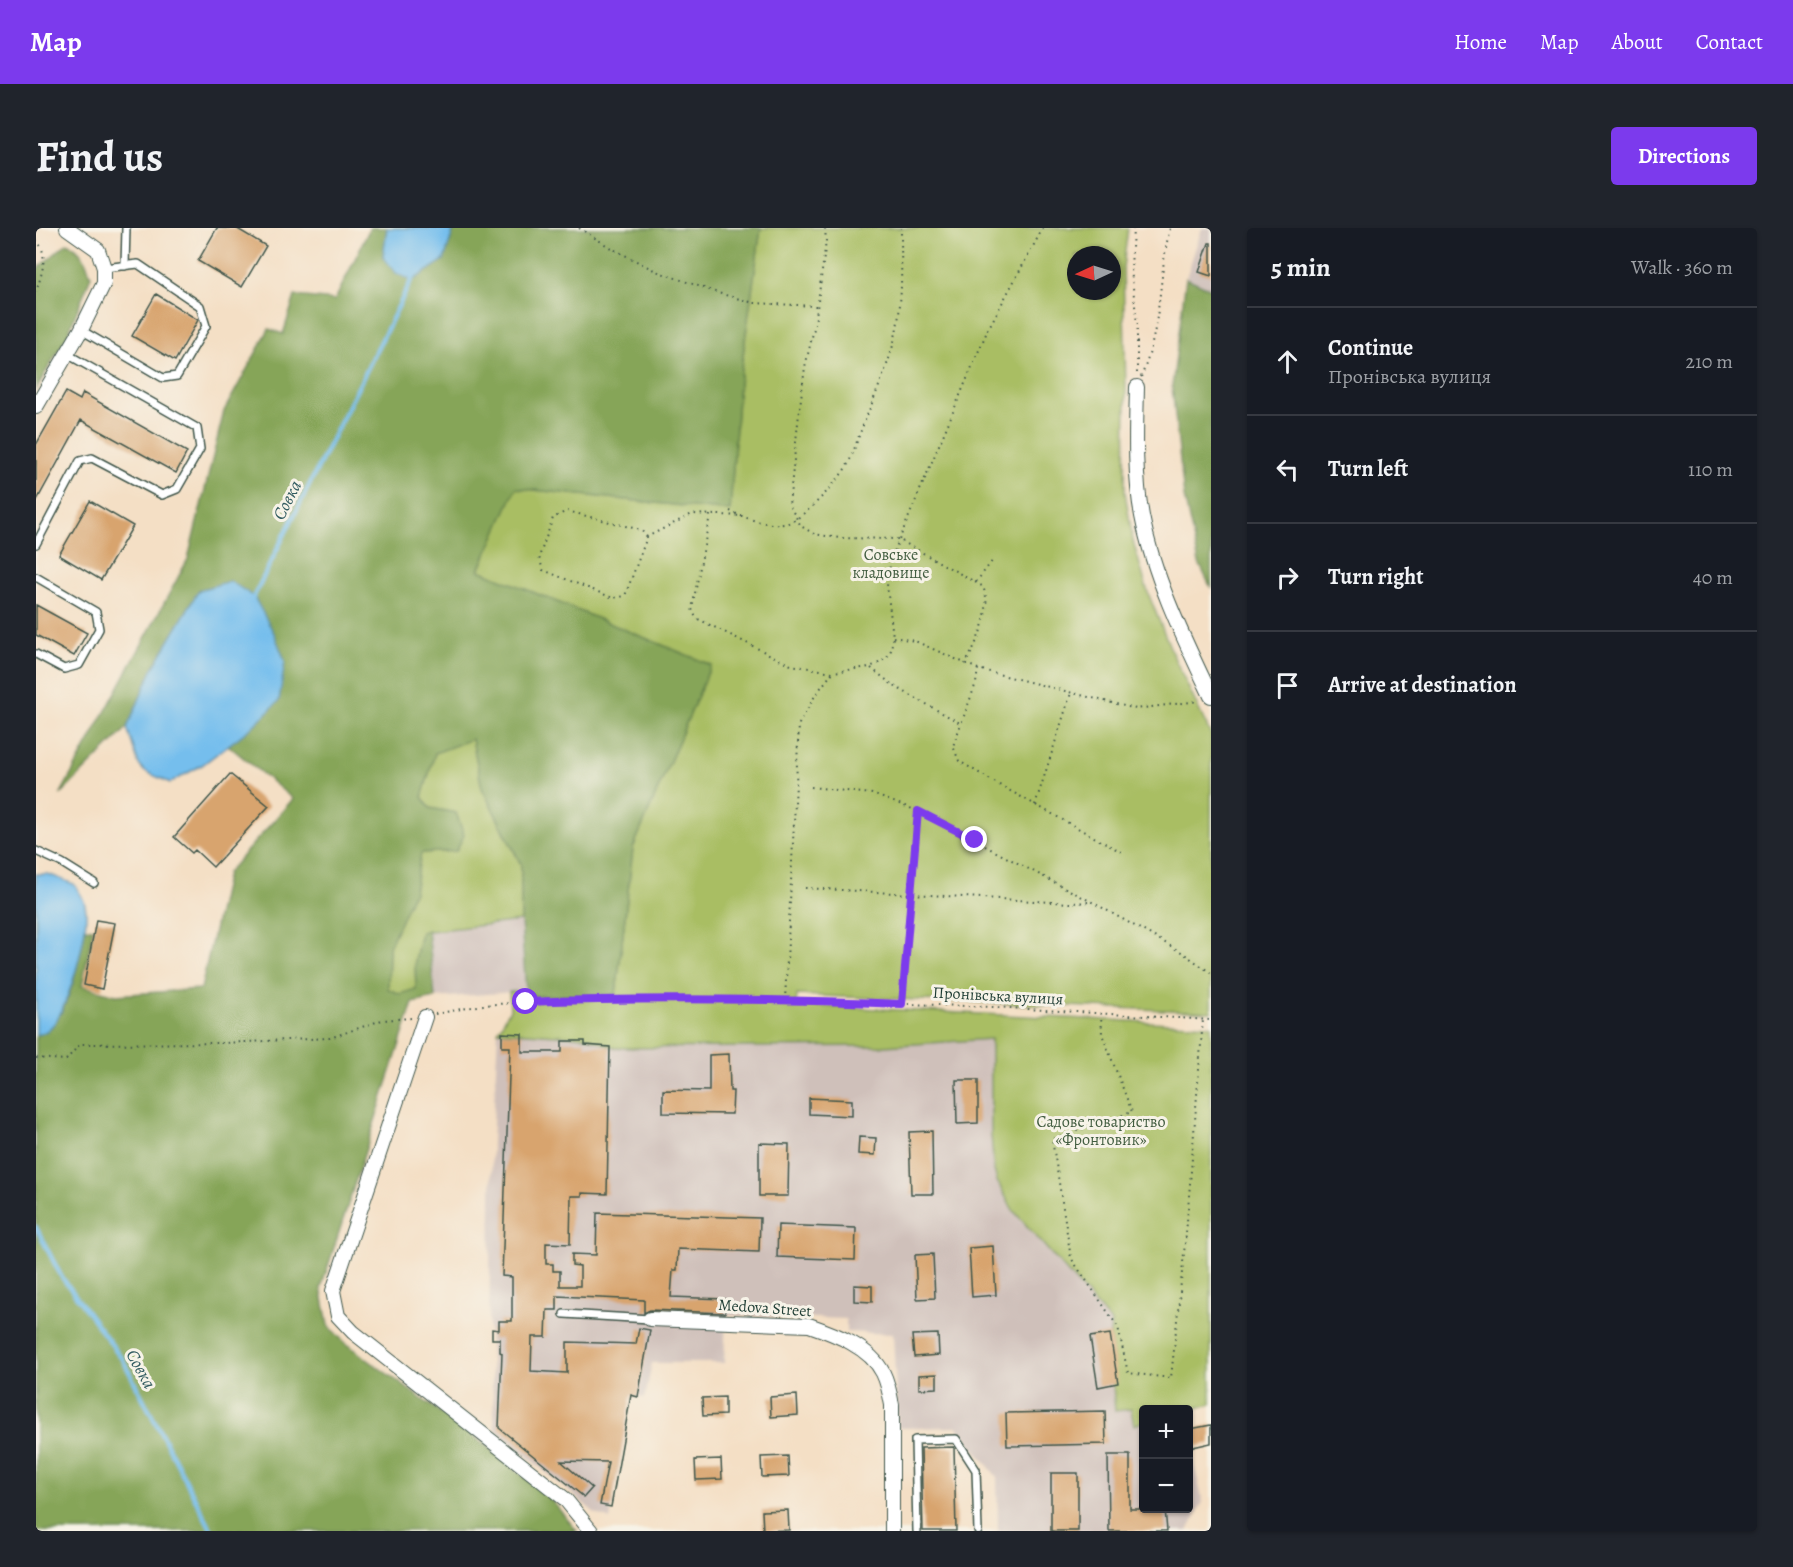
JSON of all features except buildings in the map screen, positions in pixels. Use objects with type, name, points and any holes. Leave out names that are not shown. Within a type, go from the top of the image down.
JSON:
[{"type":"street","points":[[36,407],[81,330],[104,283],[104,268],[98,250],[67,228]]},
{"type":"street","points":[[1137,387],[1137,475],[1142,516],[1158,573],[1207,698]]},
{"type":"street","points":[[425,1017],[333,1291],[338,1316],[353,1332],[565,1499],[591,1531]]},
{"type":"street","name":"Medova Street","points":[[650,1319],[809,1324],[868,1353],[883,1371],[892,1405],[892,1531]]},
{"type":"lane","points":[[124,266],[126,228]]},
{"type":"lane","points":[[81,330],[162,378],[177,376],[206,326],[200,306],[138,264],[104,268]]},
{"type":"lane","points":[[36,544],[81,461],[92,458],[162,495],[177,489],[200,449],[196,428],[67,354]]},
{"type":"lane","points":[[36,577],[96,612],[99,629],[79,665],[64,669],[36,654]]},
{"type":"lane","points":[[36,851],[62,863],[94,883]]},
{"type":"lane","points":[[564,1314],[650,1319]]},
{"type":"lane","points":[[917,1531],[915,1440],[956,1439],[976,1470],[978,1531]]},
{"type":"path","points":[[579,228],[611,249],[656,271],[718,293],[754,303],[817,306]]},
{"type":"path","points":[[825,228],[817,306],[805,368],[789,505],[801,526],[814,534],[839,538],[898,539],[976,582],[986,591],[986,604],[980,633],[965,664]]},
{"type":"path","points":[[730,511],[776,524],[789,522],[805,512],[847,466],[880,384],[896,334],[902,284],[901,228]]},
{"type":"path","points":[[710,515],[692,609],[696,618],[791,664],[834,672],[870,667],[887,657],[891,650],[893,636],[887,586],[891,559],[898,539],[988,329],[1043,228]]},
{"type":"path","points":[[1133,228],[1131,269],[1137,324],[1137,387]]},
{"type":"path","points":[[1137,387],[1147,363],[1160,305],[1170,228]]},
{"type":"path","points":[[36,240],[41,245],[45,258],[36,292]]},
{"type":"path","points":[[647,537],[641,530],[567,511],[554,518],[538,557],[543,570],[613,598],[625,596],[647,537],[692,514],[742,516]]},
{"type":"path","points":[[976,582],[993,560]]},
{"type":"path","points":[[893,636],[915,640],[978,669],[1136,709],[1207,698]]},
{"type":"path","points":[[870,667],[894,687],[960,723]]},
{"type":"path","points":[[978,669],[976,683],[953,746],[959,761],[1123,853]]},
{"type":"path","points":[[784,1000],[800,724],[816,694],[834,672]]},
{"type":"path","points":[[1035,805],[1071,693]]},
{"type":"path","points":[[811,787],[872,794],[918,811],[1183,952],[1211,973]]},
{"type":"path","points":[[902,1004],[918,811]]},
{"type":"path","points":[[806,888],[1070,903],[1092,902]]},
{"type":"path","name":"Пронівська вулиця","points":[[36,1058],[66,1060],[80,1044],[224,1043],[330,1038],[382,1020],[425,1017],[483,1005],[623,998],[902,1004],[1211,1020]]},
{"type":"path","points":[[1101,1013],[1102,1034],[1132,1112],[1052,1139],[1071,1258],[1118,1327],[1128,1373],[1171,1378],[1186,1234],[1203,1019]]},
{"type":"shaded area","points":[[1202,228],[1211,228],[1211,289],[1186,278]]},
{"type":"shaded area","points":[[521,921],[526,991],[435,998],[428,930]]},
{"type":"shaded area","points":[[498,1031],[587,1037],[615,1048],[884,1046],[991,1039],[991,1135],[997,1180],[1013,1210],[1111,1322],[1110,1334],[1116,1383],[1113,1384],[1115,1411],[1131,1409],[1134,1424],[1139,1423],[1139,1513],[1193,1513],[1193,1460],[1203,1502],[1188,1531],[998,1531],[997,1477],[957,1427],[898,1428],[893,1334],[846,1332],[846,1319],[726,1315],[724,1363],[652,1363],[645,1398],[631,1396],[610,1520],[595,1513],[495,1430],[489,1326],[492,1142]]},
{"type":"green space","points":[[370,228],[387,228],[383,257],[444,260],[454,228],[761,228],[739,383],[730,511],[516,488],[479,570],[711,665],[633,848],[616,994],[535,996],[526,991],[521,921],[521,864],[482,788],[472,739],[435,753],[422,797],[430,808],[456,813],[464,835],[456,851],[421,853],[414,891],[389,947],[388,989],[400,994],[416,989],[415,961],[421,932],[428,930],[435,998],[413,1003],[321,1288],[328,1325],[345,1343],[485,1445],[548,1496],[577,1531],[36,1531],[36,1035],[47,1030],[64,1006],[76,972],[85,928],[93,929],[82,986],[116,995],[201,989],[227,873],[293,799],[228,745],[251,727],[199,590],[153,668],[127,728],[60,795],[188,559],[224,411],[269,329],[283,334],[295,296],[335,300]]},
{"type":"green space","points":[[761,228],[1128,228],[1123,267],[1126,391],[1125,492],[1133,541],[1148,593],[1174,657],[1211,735],[1211,1012],[797,995],[796,1005],[1211,1025],[1211,1404],[1193,1409],[1193,1405],[1139,1405],[1139,1423],[1134,1425],[1131,1409],[1115,1411],[1113,1384],[1116,1383],[1110,1334],[1111,1322],[1013,1210],[997,1181],[991,1135],[991,1039],[884,1046],[615,1048],[587,1037],[498,1031],[510,1009],[509,992],[526,991],[535,996],[616,994],[633,848],[711,665],[479,571],[515,488],[730,511],[739,383]]},
{"type":"green space","points":[[67,243],[80,252],[91,276],[67,336],[36,389],[36,270]]},
{"type":"green space","points":[[1186,278],[1211,289],[1211,588],[1199,563],[1184,497],[1172,387]]},
{"type":"green space","points":[[472,738],[482,788],[521,865],[521,921],[421,932],[415,961],[416,990],[400,994],[388,989],[389,947],[414,891],[421,853],[456,851],[456,813],[430,808],[422,797],[435,753]]},
{"type":"water","points":[[387,228],[454,228],[444,260],[412,281],[396,273],[383,257]]},
{"type":"water","points":[[230,581],[254,597],[274,633],[285,661],[279,701],[251,728],[202,765],[170,783],[144,771],[139,765],[127,728],[153,668],[199,590]]},
{"type":"water","points":[[36,874],[48,874],[74,884],[85,905],[86,916],[77,968],[65,1003],[50,1028],[36,1035]]},
{"type":"waterway","name":"Совка","points":[[252,600],[413,277]]},
{"type":"waterway","name":"Совка","points":[[36,1227],[61,1276],[123,1360],[212,1531]]},
{"type":"route","points":[[526,1002],[623,998],[902,1004],[918,811],[975,840]]},
{"type":"park label","name":"Совське кладовище","points":[[891,564]]},
{"type":"park label","name":"Садове товариство «Фронтовик»","points":[[1101,1131]]}]
